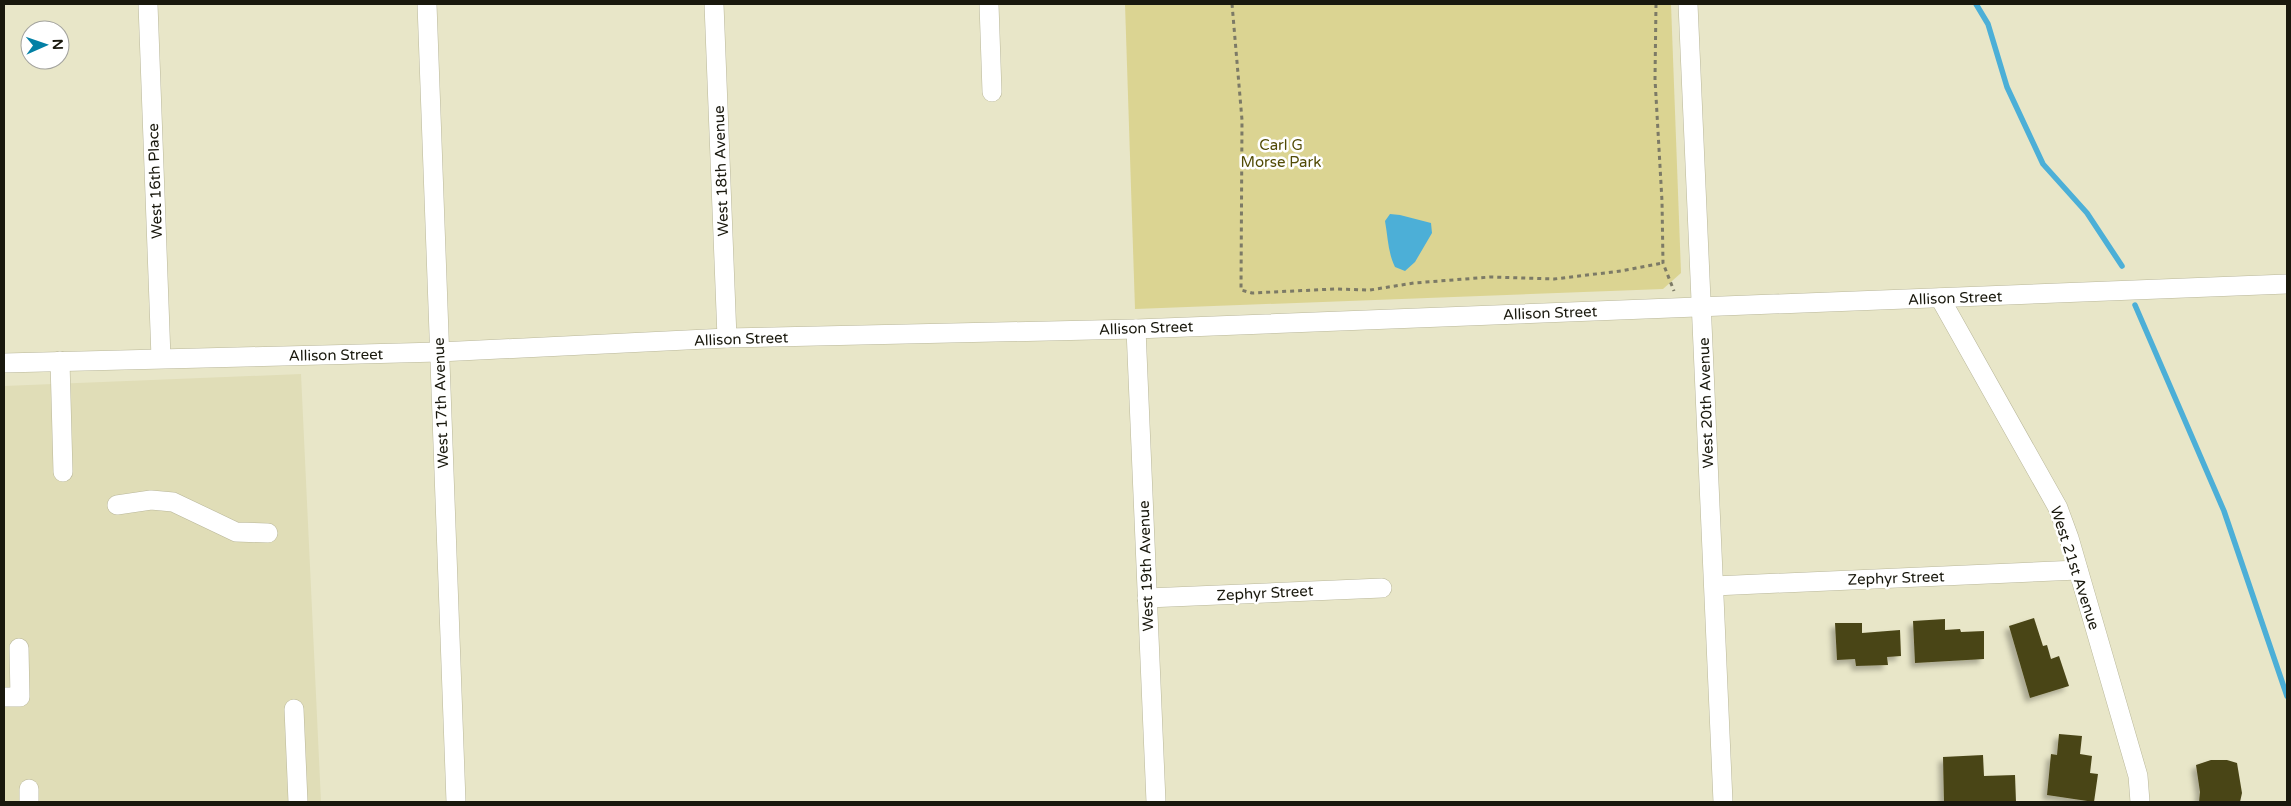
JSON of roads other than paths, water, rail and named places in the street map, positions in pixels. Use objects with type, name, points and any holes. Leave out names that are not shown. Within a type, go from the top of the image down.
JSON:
[{"type":"street","name":"West 16th Place","points":[[148,4],[161,358]]},
{"type":"street","name":"West 17th Avenue","points":[[427,4],[456,802]]},
{"type":"street","name":"West 18th Avenue","points":[[714,4],[727,338]]},
{"type":"street","points":[[988,4],[992,92]]},
{"type":"street","name":"West 20th Avenue","points":[[1688,4],[1723,802]]},
{"type":"street","name":"Allison Street","points":[[4,363],[439,352],[727,338],[1136,329],[2287,284]]},
{"type":"street","name":"West 21st Avenue","points":[[1940,298],[2058,508],[2138,776],[2140,802]]},
{"type":"street","name":"West 19th Avenue","points":[[1136,329],[1156,802]]},
{"type":"street","points":[[60,361],[63,472]]},
{"type":"street","points":[[117,504],[151,500],[173,502],[236,532],[268,533]]},
{"type":"street","name":"Zephyr Street","points":[[1714,586],[2078,570]]},
{"type":"street","name":"Zephyr Street","points":[[1147,598],[1382,588]]},
{"type":"street","points":[[4,698],[20,697],[19,648]]},
{"type":"street","points":[[294,709],[298,802]]},
{"type":"water","points":[[1390,214],[1431,223],[1432,233],[1415,262],[1405,271],[1395,267],[1391,256],[1385,221]]},
{"type":"waterway","points":[[1976,4],[1988,24],[2007,87],[2043,164],[2087,213],[2122,266]]},
{"type":"waterway","points":[[2135,305],[2224,511],[2287,696]]},
{"type":"park label","name":"Carl G Morse Park","points":[[1281,154]]}]
